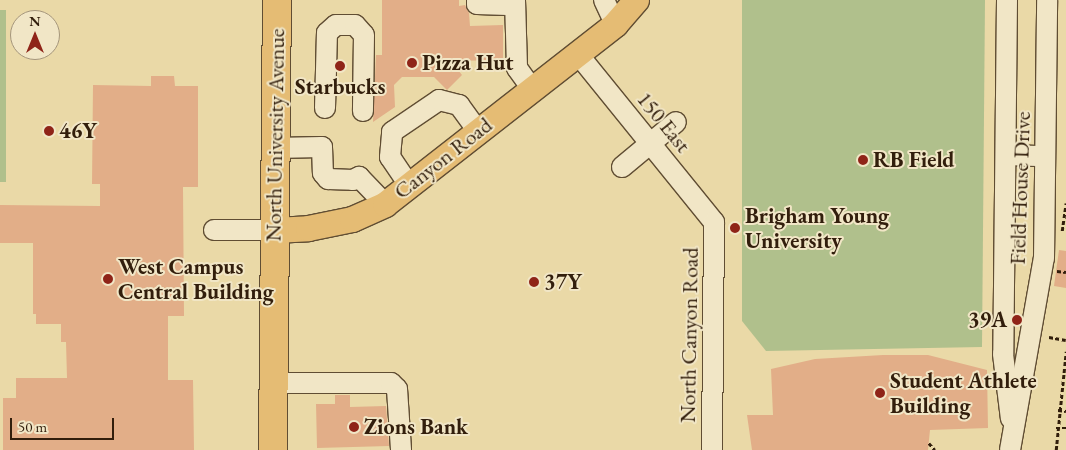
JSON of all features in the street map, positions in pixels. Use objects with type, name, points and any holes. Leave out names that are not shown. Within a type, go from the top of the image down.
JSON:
[{"type":"highway","name":"North University Avenue","points":[[273,450],[277,0]]},
{"type":"main road","name":"Canyon Road","points":[[274,230],[308,228],[352,220],[385,204],[615,24],[636,0]]},
{"type":"street","points":[[477,0],[477,4],[515,3],[517,68],[532,89]]},
{"type":"street","points":[[604,0],[615,24]]},
{"type":"street","name":"Field House Drive","points":[[1007,0],[1004,373],[1011,442]]},
{"type":"street","name":"Field House Drive","points":[[1011,442],[1025,375],[1044,258],[1046,0]]},
{"type":"street","points":[[325,108],[327,33],[336,25],[355,25],[364,35],[363,111]]},
{"type":"street","name":"150 East","points":[[577,53],[714,222]]},
{"type":"street","points":[[409,185],[390,157],[392,132],[439,100],[459,105],[478,131]]},
{"type":"street","points":[[622,167],[676,122]]},
{"type":"street","points":[[275,148],[322,147],[323,173],[328,179],[353,180],[359,177],[385,204]]},
{"type":"street","points":[[1007,155],[1045,156]]},
{"type":"street","name":"North Canyon Road","points":[[712,450],[714,222]]},
{"type":"street","name":"Canyon Road","points":[[214,230],[274,230]]},
{"type":"street","points":[[1004,373],[1011,379],[1025,375]]},
{"type":"street","points":[[274,384],[391,383],[397,389],[401,450]]},
{"type":"path","points":[[1057,271],[1066,272]]},
{"type":"path","points":[[1049,337],[1066,340]]},
{"type":"path","points":[[1056,450],[1056,428],[1066,352]]},
{"type":"path","points":[[1058,410],[1066,411]]},
{"type":"path","points":[[1056,428],[1066,428]]},
{"type":"path","points":[[929,443],[935,450]]},
{"type":"green space","name":"RB Field","points":[[742,0],[985,0],[982,347],[766,351],[742,321]]},
{"type":"green space","points":[[0,10],[6,10],[6,182],[0,182]]},
{"type":"building","points":[[382,0],[459,0],[459,6],[465,5],[469,13],[470,26],[503,25],[503,60],[451,61],[462,75],[447,90],[434,77],[402,77],[394,85],[395,107],[373,122],[376,55],[382,55]]},
{"type":"building","name":"West Campus Central Building","points":[[151,76],[174,76],[175,86],[198,86],[198,187],[183,187],[184,316],[168,316],[168,380],[193,380],[194,450],[3,450],[3,398],[16,398],[16,378],[67,378],[66,342],[61,342],[61,324],[36,324],[36,314],[33,314],[33,243],[0,243],[0,205],[100,206],[100,184],[92,184],[93,85],[151,86]]},
{"type":"building","points":[[1059,250],[1066,251],[1066,288],[1054,286]]},
{"type":"building","name":"Student Athlete Building","points":[[883,355],[928,355],[987,370],[988,428],[930,430],[928,450],[752,450],[747,415],[773,415],[771,369],[815,359]]},
{"type":"building","name":"Zions Bank","points":[[335,395],[350,395],[350,407],[386,406],[389,446],[317,448],[316,404],[335,404]]},
{"type":"place","name":"Pizza Hut","points":[[412,63]]},
{"type":"place","name":"Starbucks","points":[[340,66]]},
{"type":"place","name":"46Y","points":[[49,131]]},
{"type":"place","name":"RB Field","points":[[863,160]]},
{"type":"place","name":"Brigham Young University","points":[[735,228]]},
{"type":"place","name":"West Campus Central Building","points":[[108,279]]},
{"type":"place","name":"37Y","points":[[534,282]]},
{"type":"place","name":"39A","points":[[1017,320]]},
{"type":"place","name":"Student Athlete Building","points":[[880,393]]},
{"type":"place","name":"Zions Bank","points":[[354,427]]}]
